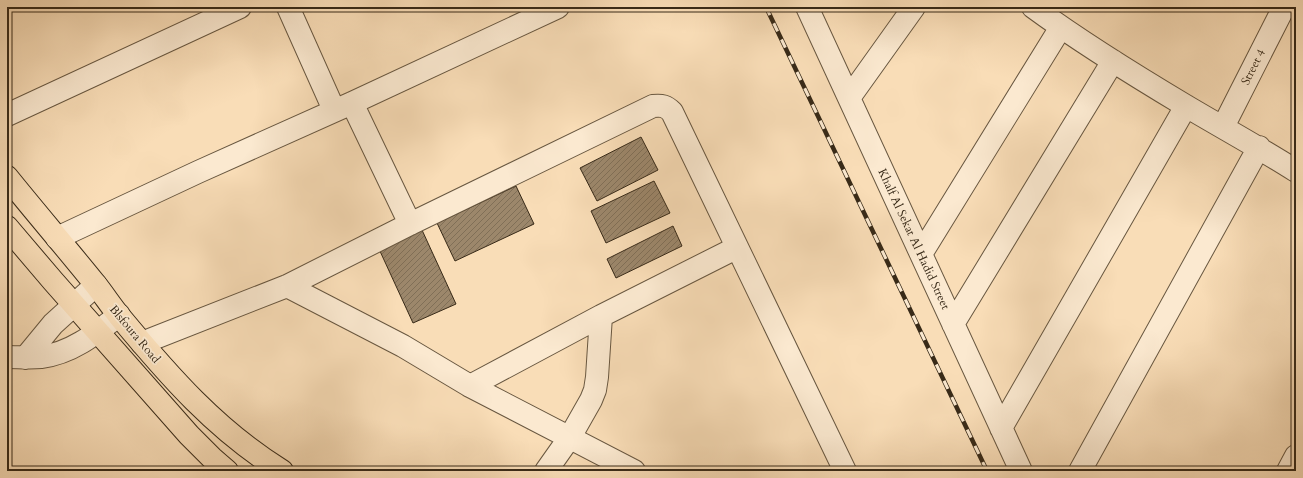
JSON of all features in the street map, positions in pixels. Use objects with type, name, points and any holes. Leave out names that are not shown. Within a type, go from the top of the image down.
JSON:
[{"type":"main road","name":"Blsfoura Road","points":[[7,177],[142,343],[190,397],[214,421],[240,442],[282,471]]},
{"type":"main road","points":[[7,227],[189,435],[227,471]]},
{"type":"street","points":[[7,115],[240,7]]},
{"type":"street","points":[[288,7],[410,224]]},
{"type":"street","points":[[57,238],[558,7]]},
{"type":"street","name":"Khalf Al Sekat Al Hadid Street","points":[[806,7],[1021,471]]},
{"type":"street","points":[[849,98],[914,7]]},
{"type":"street","points":[[1033,7],[1113,61],[1186,106],[1259,147],[1296,171]]},
{"type":"street","name":"Street 4","points":[[1223,127],[1284,7]]},
{"type":"street","points":[[921,254],[1061,27]]},
{"type":"street","points":[[953,324],[1113,61]]},
{"type":"street","points":[[142,343],[287,286],[410,224],[653,106],[661,105],[667,107],[672,112],[736,248],[845,471]]},
{"type":"street","points":[[1001,428],[1186,106]]},
{"type":"street","points":[[1080,471],[1259,147]]},
{"type":"street","points":[[470,386],[601,316],[736,248]]},
{"type":"street","points":[[16,357],[96,285]]},
{"type":"street","points":[[287,286],[404,346],[470,386],[634,471]]},
{"type":"street","points":[[16,357],[41,357],[56,354],[72,348],[86,341],[119,315]]},
{"type":"street","points":[[546,471],[570,437],[595,390],[598,377],[601,316]]},
{"type":"street","points":[[1288,471],[1296,456]]},
{"type":"building","points":[[641,137],[658,170],[597,201],[580,168]]},
{"type":"building","points":[[654,181],[670,213],[606,243],[591,211]]},
{"type":"building","points":[[516,186],[534,224],[455,261],[437,223]]},
{"type":"building","points":[[673,226],[682,246],[616,278],[607,259]]},
{"type":"building","points":[[422,230],[456,304],[413,323],[379,249]]},
{"type":"railway","points":[[766,7],[987,471]]}]
